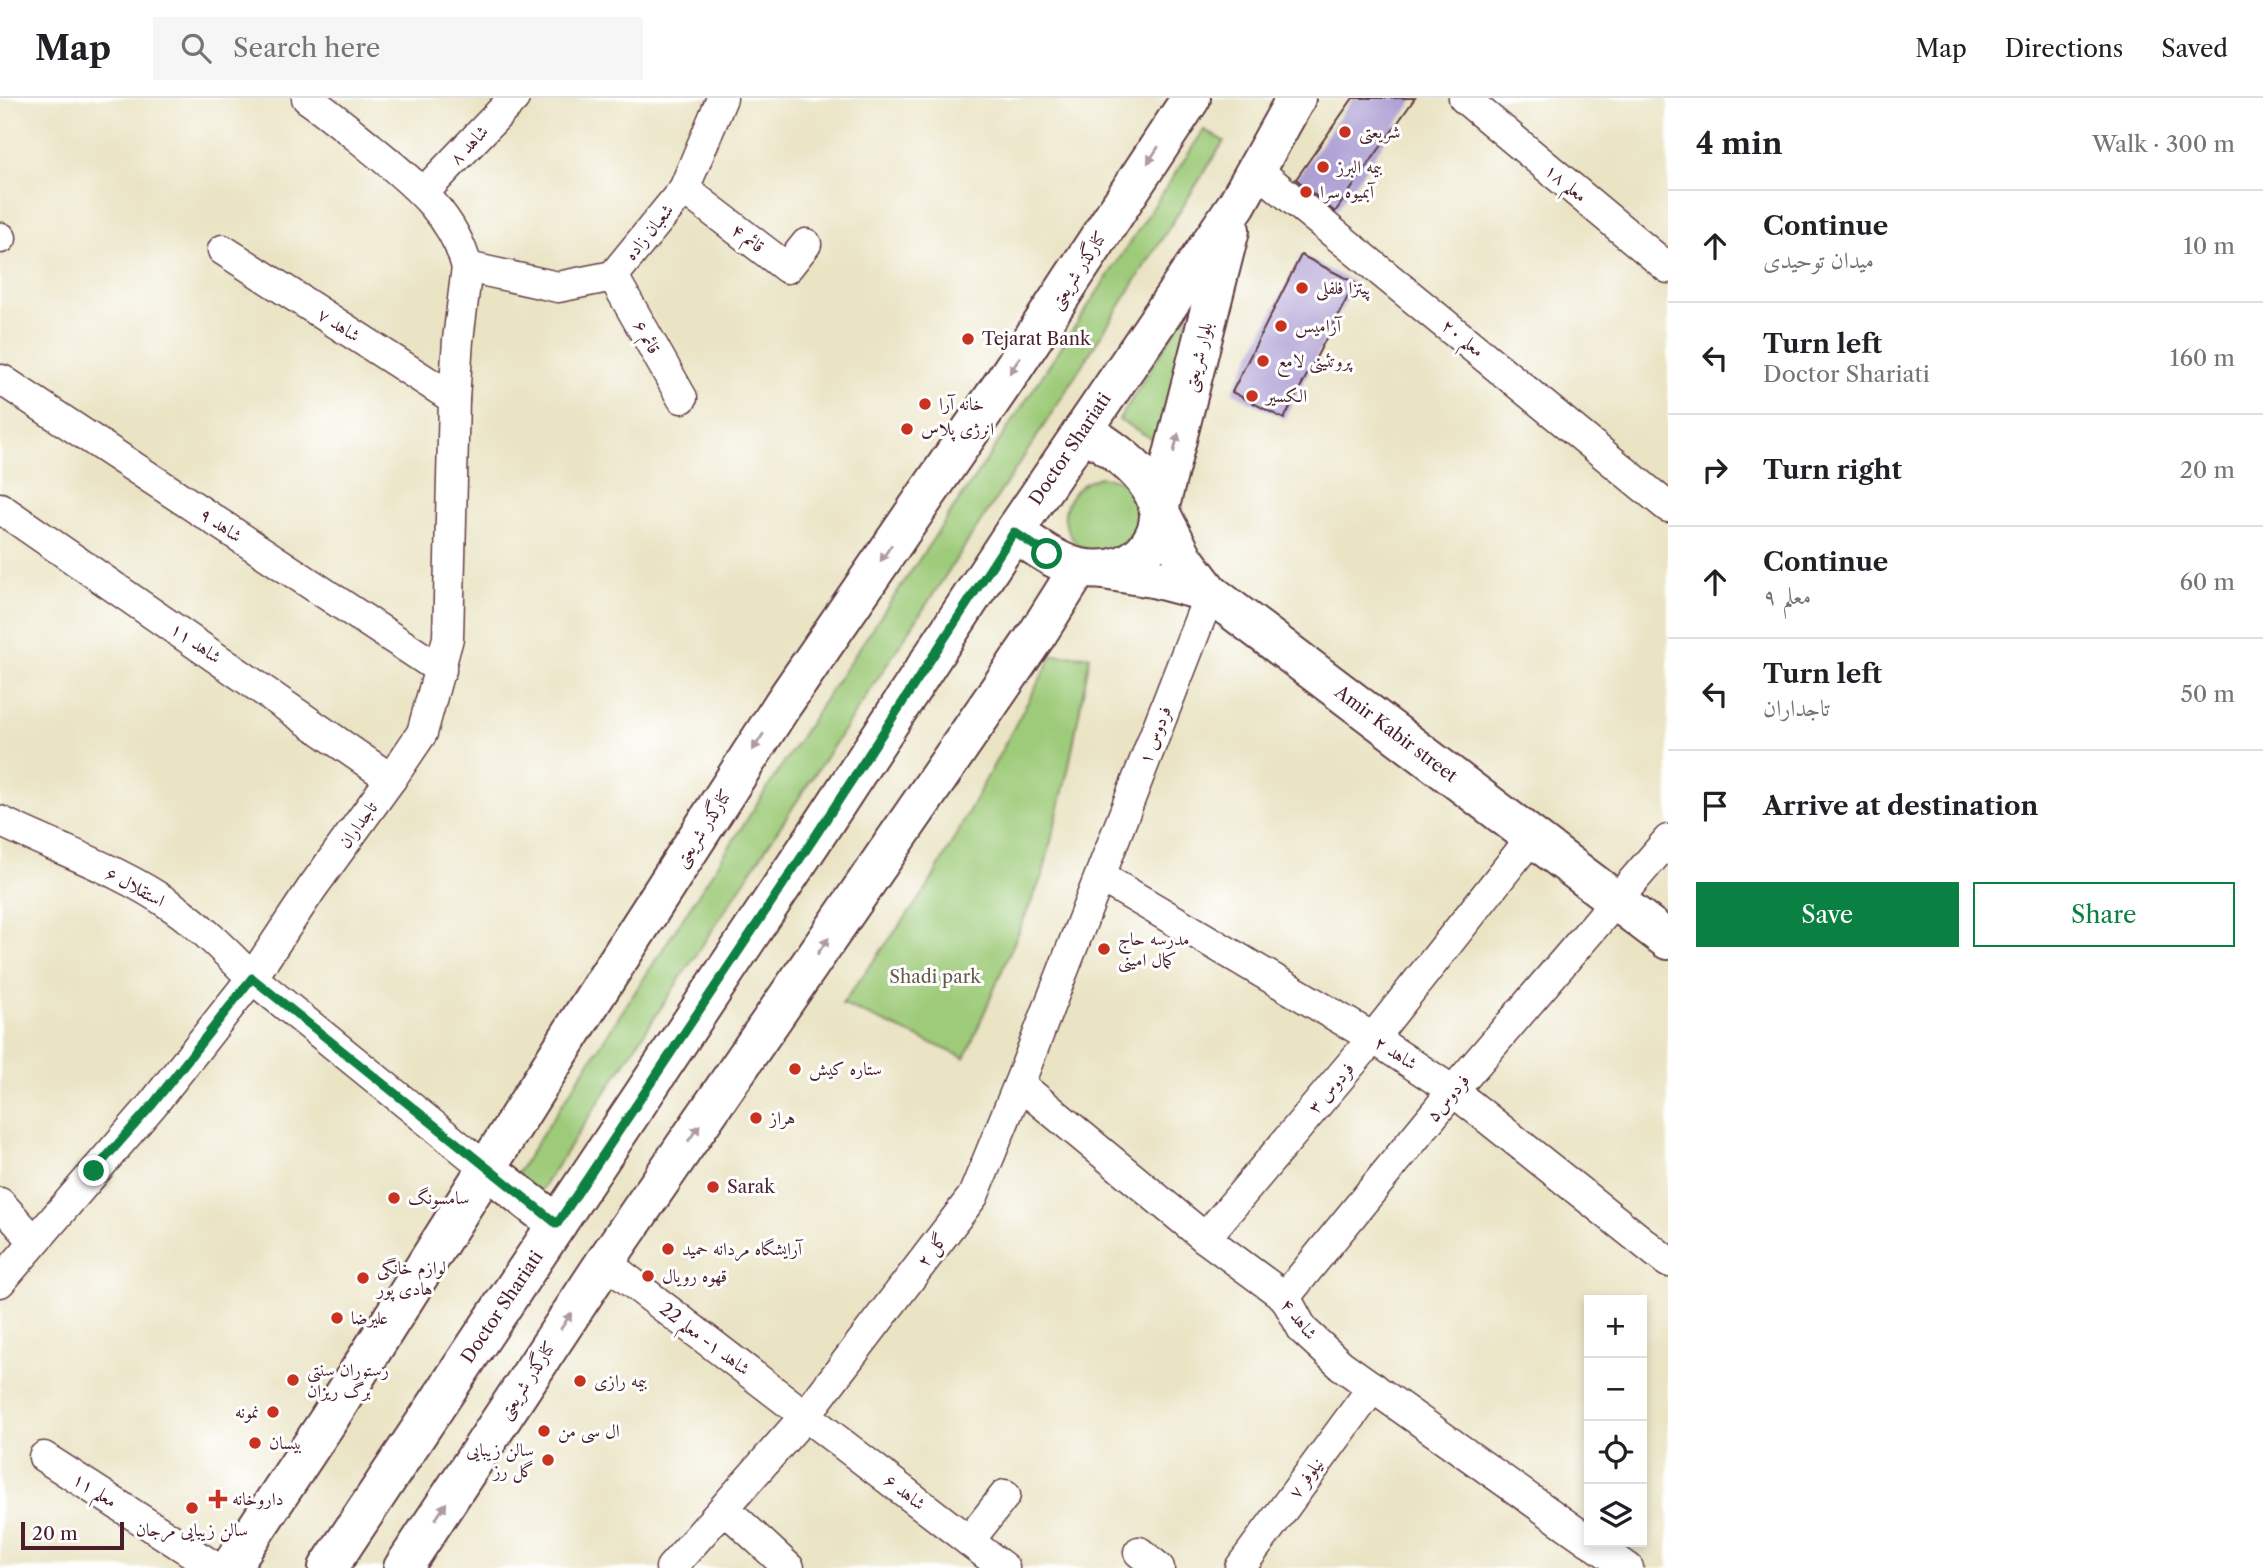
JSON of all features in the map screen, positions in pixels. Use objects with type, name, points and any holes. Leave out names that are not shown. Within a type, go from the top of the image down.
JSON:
[{"type":"main road","name":"کنارگذر شریعتی","points":[[230,1568],[327,1422],[783,704],[1006,379],[1191,98]]},
{"type":"main road","name":"Doctor Shariati","points":[[328,1568],[816,835],[1014,532],[1237,204],[1296,98]]},
{"type":"main road","name":"بلوار شریعتی","points":[[1160,509],[1237,204]]},
{"type":"main road","points":[[1083,430],[1131,463],[1152,492],[1184,559],[1210,593]]},
{"type":"main road","points":[[1014,532],[1047,554],[1091,569],[1116,568],[1139,556],[1155,536],[1160,509]]},
{"type":"main road","name":"کنارگذر شریعتی","points":[[403,1568],[605,1262],[1031,643],[1091,569]]},
{"type":"main road","name":"Amir Kabir street","points":[[1091,569],[1153,578],[1210,593],[1668,940]]},
{"type":"main road","points":[[487,1169],[557,1224]]},
{"type":"street","points":[[307,98],[339,107],[424,192],[461,244],[467,267]]},
{"type":"street","name":"شاهد ۸","points":[[424,192],[514,98]]},
{"type":"street","name":"شعبان زاده","points":[[467,267],[558,287],[613,276],[684,189],[722,98]]},
{"type":"street","name":"معلم ۱۸","points":[[1464,98],[1668,268]]},
{"type":"street","name":"معلم ۲۰","points":[[1257,170],[1668,507]]},
{"type":"street","name":"قائم ۴","points":[[684,189],[788,268],[806,244]]},
{"type":"street","name":"شاهد ۷","points":[[223,250],[454,399]]},
{"type":"street","name":"تاجداران","points":[[0,1282],[153,1104],[252,978],[422,733],[448,638],[454,399],[467,267]]},
{"type":"street","name":"قائم ۶","points":[[613,276],[682,398]]},
{"type":"street","name":"شاهد ۹","points":[[2,380],[440,670]]},
{"type":"street","name":"شاهد ۱۱","points":[[0,508],[391,779]]},
{"type":"street","name":"فردوس ۱","points":[[1101,877],[1210,593]]},
{"type":"street","name":"استقلال ۶","points":[[0,821],[122,878],[172,906],[221,946],[252,978],[487,1169]]},
{"type":"street","name":"فردوس ۳","points":[[1205,1238],[1373,1038],[1532,837]]},
{"type":"street","name":"فردوس۵","points":[[1285,1297],[1454,1091],[1668,840]]},
{"type":"street","name":"شاهد ۲","points":[[1101,877],[1373,1038],[1454,1091],[1668,1262]]},
{"type":"street","name":"گل ۲","points":[[671,1568],[805,1416],[973,1196],[1101,877]]},
{"type":"street","name":"شاهد ۴","points":[[1019,1084],[1205,1238],[1285,1297],[1303,1330],[1341,1365],[1584,1537]]},
{"type":"street","points":[[0,1203],[34,1241]]},
{"type":"street","name":"شاهد ۱- معلم 22","points":[[605,1262],[805,1416]]},
{"type":"street","name":"نیلوفر ۷","points":[[1240,1568],[1373,1387]]},
{"type":"street","name":"شاهد ۶","points":[[805,1416],[1004,1568]]},
{"type":"street","name":"معلم ۱۱","points":[[44,1457],[216,1568]]},
{"type":"street","points":[[969,1541],[1005,1494]]},
{"type":"street","points":[[725,1509],[789,1568]]},
{"type":"street","name":"شاهد ۴","points":[[1598,1547],[1628,1568]]},
{"type":"green space","points":[[1204,130],[1224,141],[1036,438],[535,1199],[511,1183],[833,687]]},
{"type":"green space","points":[[1189,307],[1170,448],[1164,456],[1154,440],[1119,420]]},
{"type":"green space","points":[[1100,477],[1118,480],[1129,488],[1142,516],[1124,549],[1099,552],[1086,550],[1073,539],[1068,529],[1065,519],[1068,501],[1081,486]]},
{"type":"green space","name":"Shadi park","points":[[1053,655],[1090,656],[1069,766],[1043,874],[965,1058],[842,1004],[928,887]]},
{"type":"building","points":[[1353,98],[1415,98],[1335,212],[1296,179]]},
{"type":"building","points":[[1301,255],[1355,283],[1284,419],[1232,392]]},
{"type":"place","name":"شریعتی","points":[[1345,132]]},
{"type":"place","name":"بیمه البرز","points":[[1323,167]]},
{"type":"place","name":"آبمیوه سرا","points":[[1306,192]]},
{"type":"place","name":"پیتزا فلفلی","points":[[1302,288]]},
{"type":"place","name":"آرامیس","points":[[1281,326]]},
{"type":"place","name":"Tejarat Bank","points":[[968,339]]},
{"type":"place","name":"پروتئینی لامع","points":[[1263,361]]},
{"type":"place","name":"الکسیر","points":[[1252,396]]},
{"type":"place","name":"خانه آرا","points":[[925,404]]},
{"type":"place","name":"انرژی پلاس","points":[[907,429]]},
{"type":"place","name":"مدرسه حاج کمال امینی","points":[[1104,949]]},
{"type":"place","name":"ستاره کیش","points":[[795,1069]]},
{"type":"place","name":"هراز","points":[[756,1118]]},
{"type":"place","name":"Sarak","points":[[713,1187]]},
{"type":"place","name":"سامسونگ","points":[[394,1198]]},
{"type":"place","name":"آرایشگاه مردانه حمید","points":[[668,1249]]},
{"type":"place","name":"قهوه رویال","points":[[648,1276]]},
{"type":"place","name":"لوازم خانگی هادی پور","points":[[363,1278]]},
{"type":"place","name":"علیرضا","points":[[337,1318]]},
{"type":"place","name":"رستوران سنتی برگ ریزان","points":[[293,1380]]},
{"type":"place","name":"بیمه رازی","points":[[580,1381]]},
{"type":"place","name":"نمونه","points":[[273,1412]]},
{"type":"place","name":"ال سی من","points":[[544,1431]]},
{"type":"place","name":"بیسان","points":[[255,1443]]},
{"type":"place","name":"سالن زیبایی گل رز","points":[[548,1460]]},
{"type":"place","name":"داروخانه","points":[[218,1499]]},
{"type":"place","name":"سالن زیبایی مرجان","points":[[192,1508]]},
{"type":"route","points":[[94,1171],[153,1104],[252,978],[557,1224],[1014,532],[1047,554]]}]
